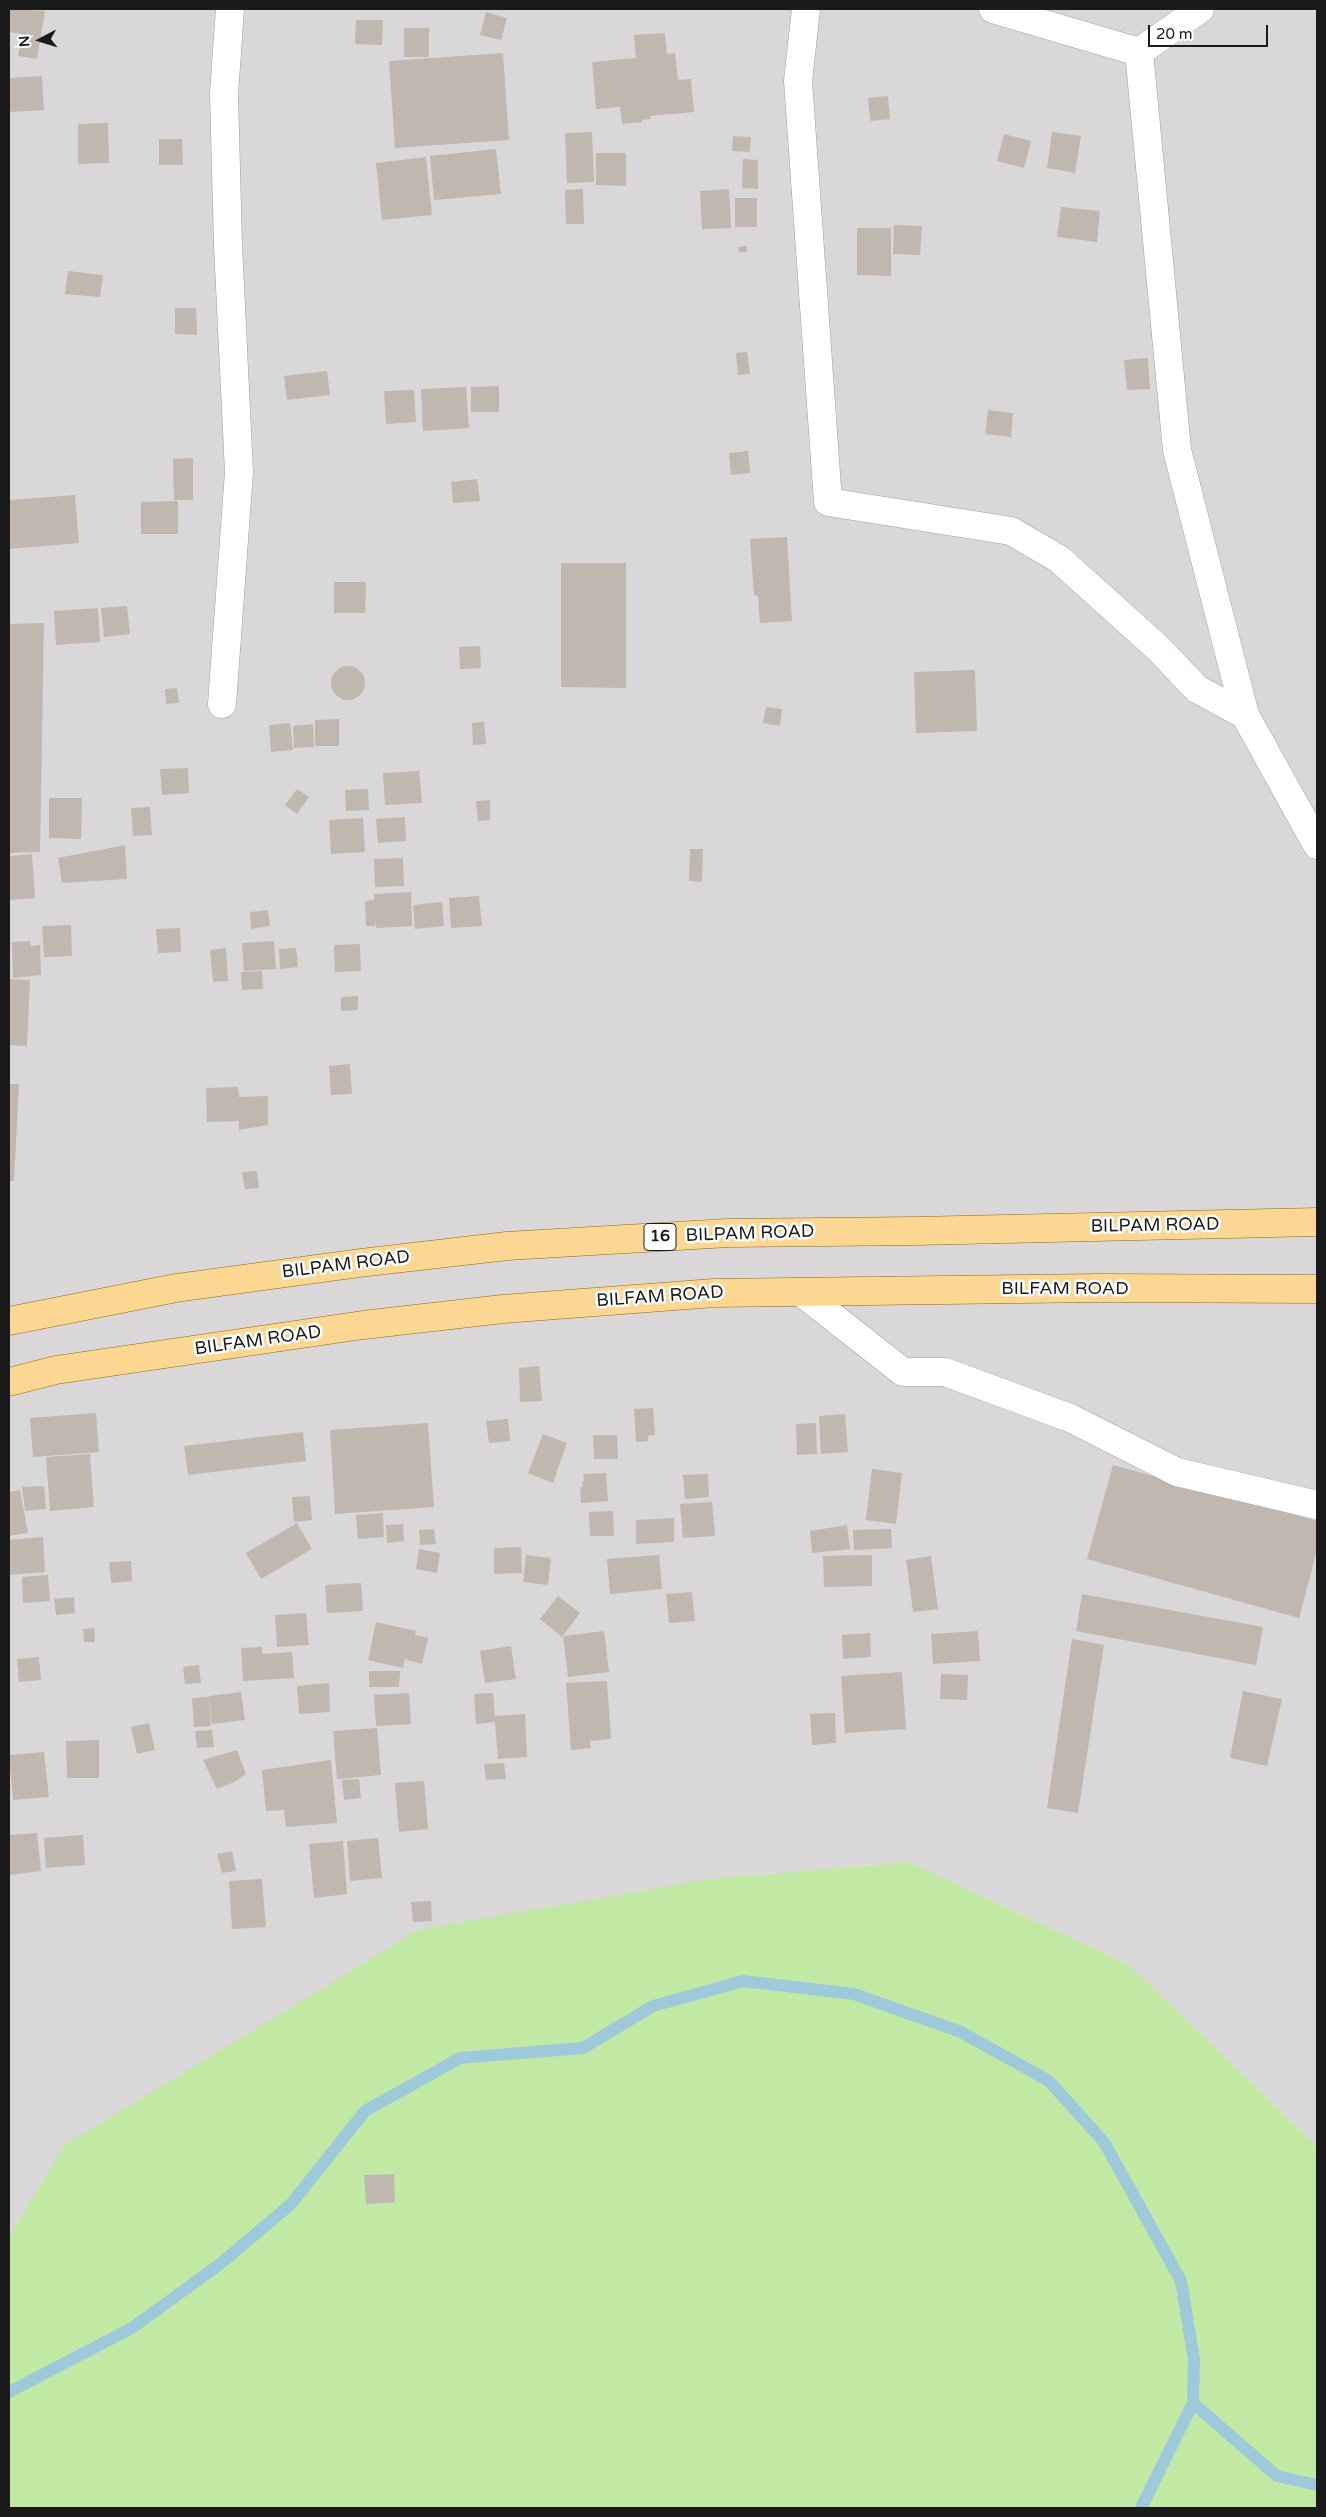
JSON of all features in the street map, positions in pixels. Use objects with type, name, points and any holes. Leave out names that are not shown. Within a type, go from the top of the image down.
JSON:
[{"type":"main road","name":"BILPAM ROAD","points":[[9,1321],[176,1288],[360,1263],[507,1246],[728,1233],[916,1231],[1317,1222]]},
{"type":"main road","name":"BILFAM ROAD","points":[[9,1382],[65,1369],[503,1308],[714,1293],[1099,1288],[1317,1289]]},
{"type":"street","points":[[222,704],[240,472],[228,245],[224,94],[230,9]]},
{"type":"street","points":[[806,9],[798,81],[828,502],[1012,531],[1059,559],[1158,648],[1197,689],[1245,715]]},
{"type":"street","points":[[993,9],[1139,52]]},
{"type":"street","points":[[1139,52],[1200,9]]},
{"type":"street","points":[[1139,52],[1177,450],[1245,715],[1317,845]]},
{"type":"street","points":[[801,1292],[903,1372],[945,1372],[1070,1418],[1177,1472],[1317,1505]]},
{"type":"shaded area","points":[[9,9],[1317,9],[1317,2146],[1129,1965],[909,1862],[710,1879],[9,2236]]},
{"type":"green space","points":[[909,1862],[1129,1965],[1317,2146],[1317,2508],[9,2508],[9,2236],[65,2145],[418,1930],[710,1879]]},
{"type":"building","points":[[9,9],[45,11],[37,59],[18,56],[22,34],[9,32]]},
{"type":"building","points":[[486,12],[507,18],[501,40],[480,35]]},
{"type":"building","points":[[356,20],[383,20],[382,45],[355,44]]},
{"type":"building","points":[[404,28],[429,28],[429,57],[404,57]]},
{"type":"building","points":[[665,33],[667,54],[675,53],[678,80],[691,79],[694,112],[650,116],[650,119],[642,120],[642,122],[622,124],[620,107],[596,109],[592,62],[636,58],[634,35]]},
{"type":"building","points":[[503,53],[509,140],[395,148],[389,61]]},
{"type":"building","points":[[42,76],[44,110],[9,112],[9,78]]},
{"type":"building","points":[[888,96],[890,119],[870,121],[868,98]]},
{"type":"building","points":[[108,123],[109,163],[78,164],[78,124]]},
{"type":"building","points":[[592,132],[594,182],[567,183],[565,133]]},
{"type":"building","points":[[1052,132],[1081,136],[1075,173],[1047,168]]},
{"type":"building","points":[[1004,134],[1031,141],[1024,168],[997,161]]},
{"type":"building","points":[[733,136],[751,137],[750,152],[732,151]]},
{"type":"building","points":[[159,139],[182,139],[183,165],[159,165]]},
{"type":"building","points":[[496,149],[501,194],[434,200],[430,156]]},
{"type":"building","points":[[596,153],[626,153],[626,186],[596,185]]},
{"type":"building","points":[[426,157],[432,215],[382,220],[376,163]]},
{"type":"building","points":[[743,159],[758,160],[758,189],[742,188]]},
{"type":"building","points":[[583,189],[584,224],[566,224],[565,190]]},
{"type":"building","points":[[729,189],[731,228],[702,229],[700,191]]},
{"type":"building","points":[[735,198],[757,198],[757,227],[735,227]]},
{"type":"building","points":[[1061,207],[1100,211],[1097,242],[1057,237]]},
{"type":"building","points":[[894,225],[922,226],[920,255],[893,254]]},
{"type":"building","points":[[857,228],[891,228],[891,276],[857,275]]},
{"type":"building","points":[[747,246],[747,252],[739,252],[738,247]]},
{"type":"building","points":[[68,271],[103,275],[100,297],[65,294]]},
{"type":"building","points":[[175,308],[196,308],[197,335],[175,334]]},
{"type":"building","points":[[747,352],[750,374],[738,375],[736,353]]},
{"type":"building","points":[[1148,358],[1150,389],[1127,390],[1124,360]]},
{"type":"building","points":[[327,371],[330,395],[287,400],[284,376]]},
{"type":"building","points":[[499,386],[499,412],[471,412],[471,387]]},
{"type":"building","points":[[466,387],[469,428],[423,431],[421,389]]},
{"type":"building","points":[[414,390],[416,422],[386,424],[384,391]]},
{"type":"building","points":[[988,410],[1013,413],[1011,437],[985,434]]},
{"type":"building","points":[[748,451],[750,473],[731,475],[729,453]]},
{"type":"building","points":[[193,458],[193,500],[174,500],[173,459]]},
{"type":"building","points":[[477,479],[480,501],[453,503],[451,482]]},
{"type":"building","points":[[75,495],[79,543],[9,549],[9,500]]},
{"type":"building","points":[[178,501],[178,534],[141,534],[141,502]]},
{"type":"building","points":[[787,537],[792,621],[760,623],[758,596],[754,595],[750,539]]},
{"type":"building","points":[[561,563],[626,563],[626,688],[561,687]]},
{"type":"building","points":[[334,582],[366,582],[365,613],[334,613]]},
{"type":"building","points":[[127,606],[130,634],[104,637],[101,608]]},
{"type":"building","points":[[98,608],[100,642],[56,645],[54,611]]},
{"type":"building","points":[[44,623],[40,852],[9,853],[9,624]]},
{"type":"building","points":[[480,646],[481,668],[460,669],[459,647]]},
{"type":"building","points":[[348,666],[360,671],[365,683],[360,695],[348,700],[336,695],[331,683],[336,671]]},
{"type":"building","points":[[975,670],[977,731],[916,733],[914,672]]},
{"type":"building","points":[[177,688],[179,703],[166,704],[165,689]]},
{"type":"building","points":[[766,707],[782,709],[780,726],[763,723]]},
{"type":"building","points":[[339,719],[339,746],[315,746],[315,720]]},
{"type":"building","points":[[484,722],[486,744],[473,745],[472,723]]},
{"type":"building","points":[[290,723],[293,750],[271,752],[269,725]]},
{"type":"building","points":[[313,724],[314,747],[294,748],[293,726]]},
{"type":"building","points":[[188,768],[189,793],[162,795],[160,769]]},
{"type":"building","points":[[419,771],[422,803],[385,805],[383,773]]},
{"type":"building","points":[[297,789],[309,797],[297,814],[285,805]]},
{"type":"building","points":[[368,789],[369,810],[346,811],[345,790]]},
{"type":"building","points":[[49,798],[82,798],[81,839],[49,838]]},
{"type":"building","points":[[490,800],[490,820],[478,821],[476,801]]},
{"type":"building","points":[[150,807],[152,835],[133,836],[131,808]]},
{"type":"building","points":[[405,817],[406,841],[378,843],[376,819]]},
{"type":"building","points":[[363,818],[365,852],[331,854],[329,820]]},
{"type":"building","points":[[125,845],[127,879],[62,883],[58,858]]},
{"type":"building","points":[[690,849],[703,849],[702,882],[689,881]]},
{"type":"building","points":[[32,854],[35,898],[9,900],[9,856]]},
{"type":"building","points":[[403,858],[404,886],[375,887],[374,859]]},
{"type":"building","points":[[411,892],[412,926],[376,928],[375,919],[375,926],[366,926],[365,901],[374,900],[374,894]]},
{"type":"building","points":[[479,896],[482,926],[451,928],[449,898]]},
{"type":"building","points":[[442,902],[444,926],[415,929],[413,905]]},
{"type":"building","points":[[268,910],[270,926],[251,929],[250,912]]},
{"type":"building","points":[[71,925],[72,956],[44,957],[42,926]]},
{"type":"building","points":[[180,928],[181,952],[158,953],[156,929]]},
{"type":"building","points":[[30,941],[31,946],[40,945],[41,975],[13,978],[12,942]]},
{"type":"building","points":[[274,941],[276,969],[244,971],[242,943]]},
{"type":"building","points":[[360,944],[361,971],[335,972],[334,945]]},
{"type":"building","points":[[226,948],[228,981],[213,982],[210,950]]},
{"type":"building","points":[[296,948],[298,967],[280,969],[279,949]]},
{"type":"building","points":[[262,971],[263,989],[242,990],[241,972]]},
{"type":"building","points":[[9,979],[30,980],[27,1046],[9,1045]]},
{"type":"building","points":[[358,996],[358,1010],[341,1011],[341,997]]},
{"type":"building","points":[[350,1064],[352,1094],[331,1095],[329,1066]]},
{"type":"building","points":[[9,1084],[19,1084],[14,1181],[9,1181]]},
{"type":"building","points":[[238,1087],[239,1097],[268,1096],[268,1125],[239,1130],[239,1121],[207,1122],[206,1088]]},
{"type":"building","points":[[257,1171],[259,1188],[245,1189],[242,1172]]},
{"type":"building","points":[[539,1366],[542,1401],[520,1402],[519,1368]]},
{"type":"building","points":[[653,1408],[655,1435],[648,1436],[648,1441],[636,1442],[634,1409]]},
{"type":"building","points":[[96,1413],[99,1452],[33,1457],[30,1418]]},
{"type":"building","points":[[845,1414],[848,1452],[821,1454],[819,1416]]},
{"type":"building","points":[[508,1419],[510,1441],[489,1443],[486,1421]]},
{"type":"building","points":[[428,1423],[434,1507],[335,1514],[330,1430]]},
{"type":"building","points":[[816,1423],[817,1454],[797,1455],[796,1424]]},
{"type":"building","points":[[303,1432],[306,1461],[188,1475],[184,1446]]},
{"type":"building","points":[[543,1434],[567,1443],[553,1483],[528,1473]]},
{"type":"building","points":[[593,1435],[617,1435],[618,1459],[594,1459]]},
{"type":"building","points":[[90,1454],[94,1507],[50,1511],[46,1457]]},
{"type":"building","points":[[1113,1465],[1317,1521],[1317,1550],[1299,1618],[1087,1559]]},
{"type":"building","points":[[872,1469],[902,1473],[896,1524],[866,1520]]},
{"type":"building","points":[[606,1473],[608,1501],[581,1503],[580,1487],[583,1487],[583,1474]]},
{"type":"building","points":[[708,1474],[709,1497],[685,1499],[683,1475]]},
{"type":"building","points":[[44,1486],[46,1509],[25,1511],[22,1487]]},
{"type":"building","points":[[20,1490],[28,1533],[9,1536],[9,1492]]},
{"type":"building","points":[[310,1496],[312,1520],[294,1522],[292,1497]]},
{"type":"building","points":[[712,1502],[715,1536],[683,1538],[680,1504]]},
{"type":"building","points":[[613,1511],[614,1536],[590,1536],[589,1512]]},
{"type":"building","points":[[383,1513],[384,1537],[358,1539],[356,1515]]},
{"type":"building","points":[[674,1518],[674,1542],[636,1544],[636,1520]]},
{"type":"building","points":[[297,1523],[312,1549],[261,1579],[246,1553]]},
{"type":"building","points":[[403,1524],[404,1541],[387,1543],[386,1525]]},
{"type":"building","points":[[847,1525],[850,1549],[812,1553],[810,1531]]},
{"type":"building","points":[[434,1529],[436,1544],[420,1545],[419,1530]]},
{"type":"building","points":[[891,1529],[892,1548],[854,1550],[853,1530]]},
{"type":"building","points":[[43,1537],[45,1572],[9,1575],[9,1540]]},
{"type":"building","points":[[521,1547],[522,1573],[494,1574],[494,1548]]},
{"type":"building","points":[[419,1549],[440,1553],[437,1573],[416,1569]]},
{"type":"building","points":[[526,1555],[551,1558],[548,1585],[523,1582]]},
{"type":"building","points":[[659,1555],[662,1589],[610,1594],[607,1559]]},
{"type":"building","points":[[872,1555],[872,1586],[824,1587],[823,1556]]},
{"type":"building","points":[[931,1556],[938,1609],[913,1612],[906,1560]]},
{"type":"building","points":[[131,1561],[132,1581],[111,1583],[109,1562]]},
{"type":"building","points":[[48,1575],[50,1601],[23,1603],[22,1577]]},
{"type":"building","points":[[361,1583],[363,1611],[327,1613],[325,1585]]},
{"type":"building","points":[[692,1592],[695,1621],[669,1623],[666,1594]]},
{"type":"building","points":[[1082,1594],[1263,1627],[1256,1665],[1076,1631]]},
{"type":"building","points":[[558,1596],[580,1613],[562,1637],[540,1619]]},
{"type":"building","points":[[74,1597],[75,1613],[56,1615],[54,1599]]},
{"type":"building","points":[[306,1613],[309,1645],[277,1647],[275,1615]]},
{"type":"building","points":[[376,1622],[416,1631],[415,1635],[428,1638],[422,1664],[405,1659],[403,1668],[368,1660]]},
{"type":"building","points":[[94,1628],[95,1642],[84,1642],[83,1629]]},
{"type":"building","points":[[604,1631],[609,1672],[568,1677],[563,1636]]},
{"type":"building","points":[[978,1631],[980,1661],[933,1664],[931,1634]]},
{"type":"building","points":[[870,1633],[871,1657],[843,1659],[842,1635]]},
{"type":"building","points":[[1072,1639],[1104,1645],[1078,1813],[1047,1808]]},
{"type":"building","points":[[511,1646],[516,1679],[485,1683],[480,1651]]},
{"type":"building","points":[[262,1647],[262,1654],[292,1652],[294,1678],[243,1681],[241,1648]]},
{"type":"building","points":[[39,1657],[41,1680],[19,1682],[17,1659]]},
{"type":"building","points":[[199,1665],[201,1683],[185,1684],[183,1667]]},
{"type":"building","points":[[369,1671],[400,1671],[399,1687],[369,1687]]},
{"type":"building","points":[[902,1672],[906,1729],[845,1733],[841,1676]]},
{"type":"building","points":[[941,1674],[968,1675],[967,1700],[940,1699]]},
{"type":"building","points":[[607,1681],[611,1739],[590,1741],[591,1748],[571,1750],[566,1683]]},
{"type":"building","points":[[329,1683],[330,1712],[299,1714],[297,1686]]},
{"type":"building","points":[[1243,1691],[1282,1699],[1267,1766],[1230,1758]]},
{"type":"building","points":[[241,1692],[245,1720],[212,1724],[209,1696]]},
{"type":"building","points":[[409,1693],[411,1724],[376,1726],[374,1695]]},
{"type":"building","points":[[493,1693],[495,1716],[525,1714],[527,1757],[498,1759],[495,1722],[476,1724],[474,1694]]},
{"type":"building","points":[[209,1697],[211,1726],[194,1727],[192,1698]]},
{"type":"building","points":[[835,1713],[836,1743],[812,1745],[810,1714]]},
{"type":"building","points":[[149,1723],[155,1750],[137,1754],[131,1727]]},
{"type":"building","points":[[377,1728],[381,1775],[337,1779],[333,1731]]},
{"type":"building","points":[[212,1730],[214,1747],[197,1748],[195,1731]]},
{"type":"building","points":[[99,1740],[99,1778],[67,1778],[66,1741]]},
{"type":"building","points":[[237,1750],[246,1774],[234,1782],[217,1789],[203,1760]]},
{"type":"building","points":[[44,1752],[49,1797],[13,1800],[9,1755]]},
{"type":"building","points":[[331,1760],[337,1823],[286,1827],[284,1810],[266,1811],[262,1770]]},
{"type":"building","points":[[504,1763],[506,1779],[486,1780],[484,1764]]},
{"type":"building","points":[[359,1779],[361,1798],[344,1800],[342,1780]]},
{"type":"building","points":[[424,1781],[428,1829],[399,1832],[395,1783]]},
{"type":"building","points":[[37,1833],[41,1871],[9,1875],[9,1835]]},
{"type":"building","points":[[83,1835],[85,1865],[46,1868],[44,1838]]},
{"type":"building","points":[[378,1838],[382,1878],[350,1881],[347,1841]]},
{"type":"building","points":[[343,1841],[347,1894],[314,1898],[309,1844]]},
{"type":"building","points":[[232,1851],[236,1871],[222,1873],[217,1854]]},
{"type":"building","points":[[262,1879],[266,1927],[232,1929],[229,1881]]},
{"type":"building","points":[[431,1901],[432,1921],[413,1922],[411,1902]]},
{"type":"building","points":[[394,2174],[395,2202],[366,2204],[364,2175]]},
{"type":"waterway","points":[[9,2392],[132,2328],[220,2264],[291,2204],[365,2111],[460,2058],[583,2048],[653,2006],[743,1981],[854,1994],[961,2032],[1049,2081],[1104,2142],[1181,2281],[1194,2360],[1193,2403],[1141,2508]]},
{"type":"waterway","points":[[1193,2403],[1277,2476],[1317,2485]]}]
